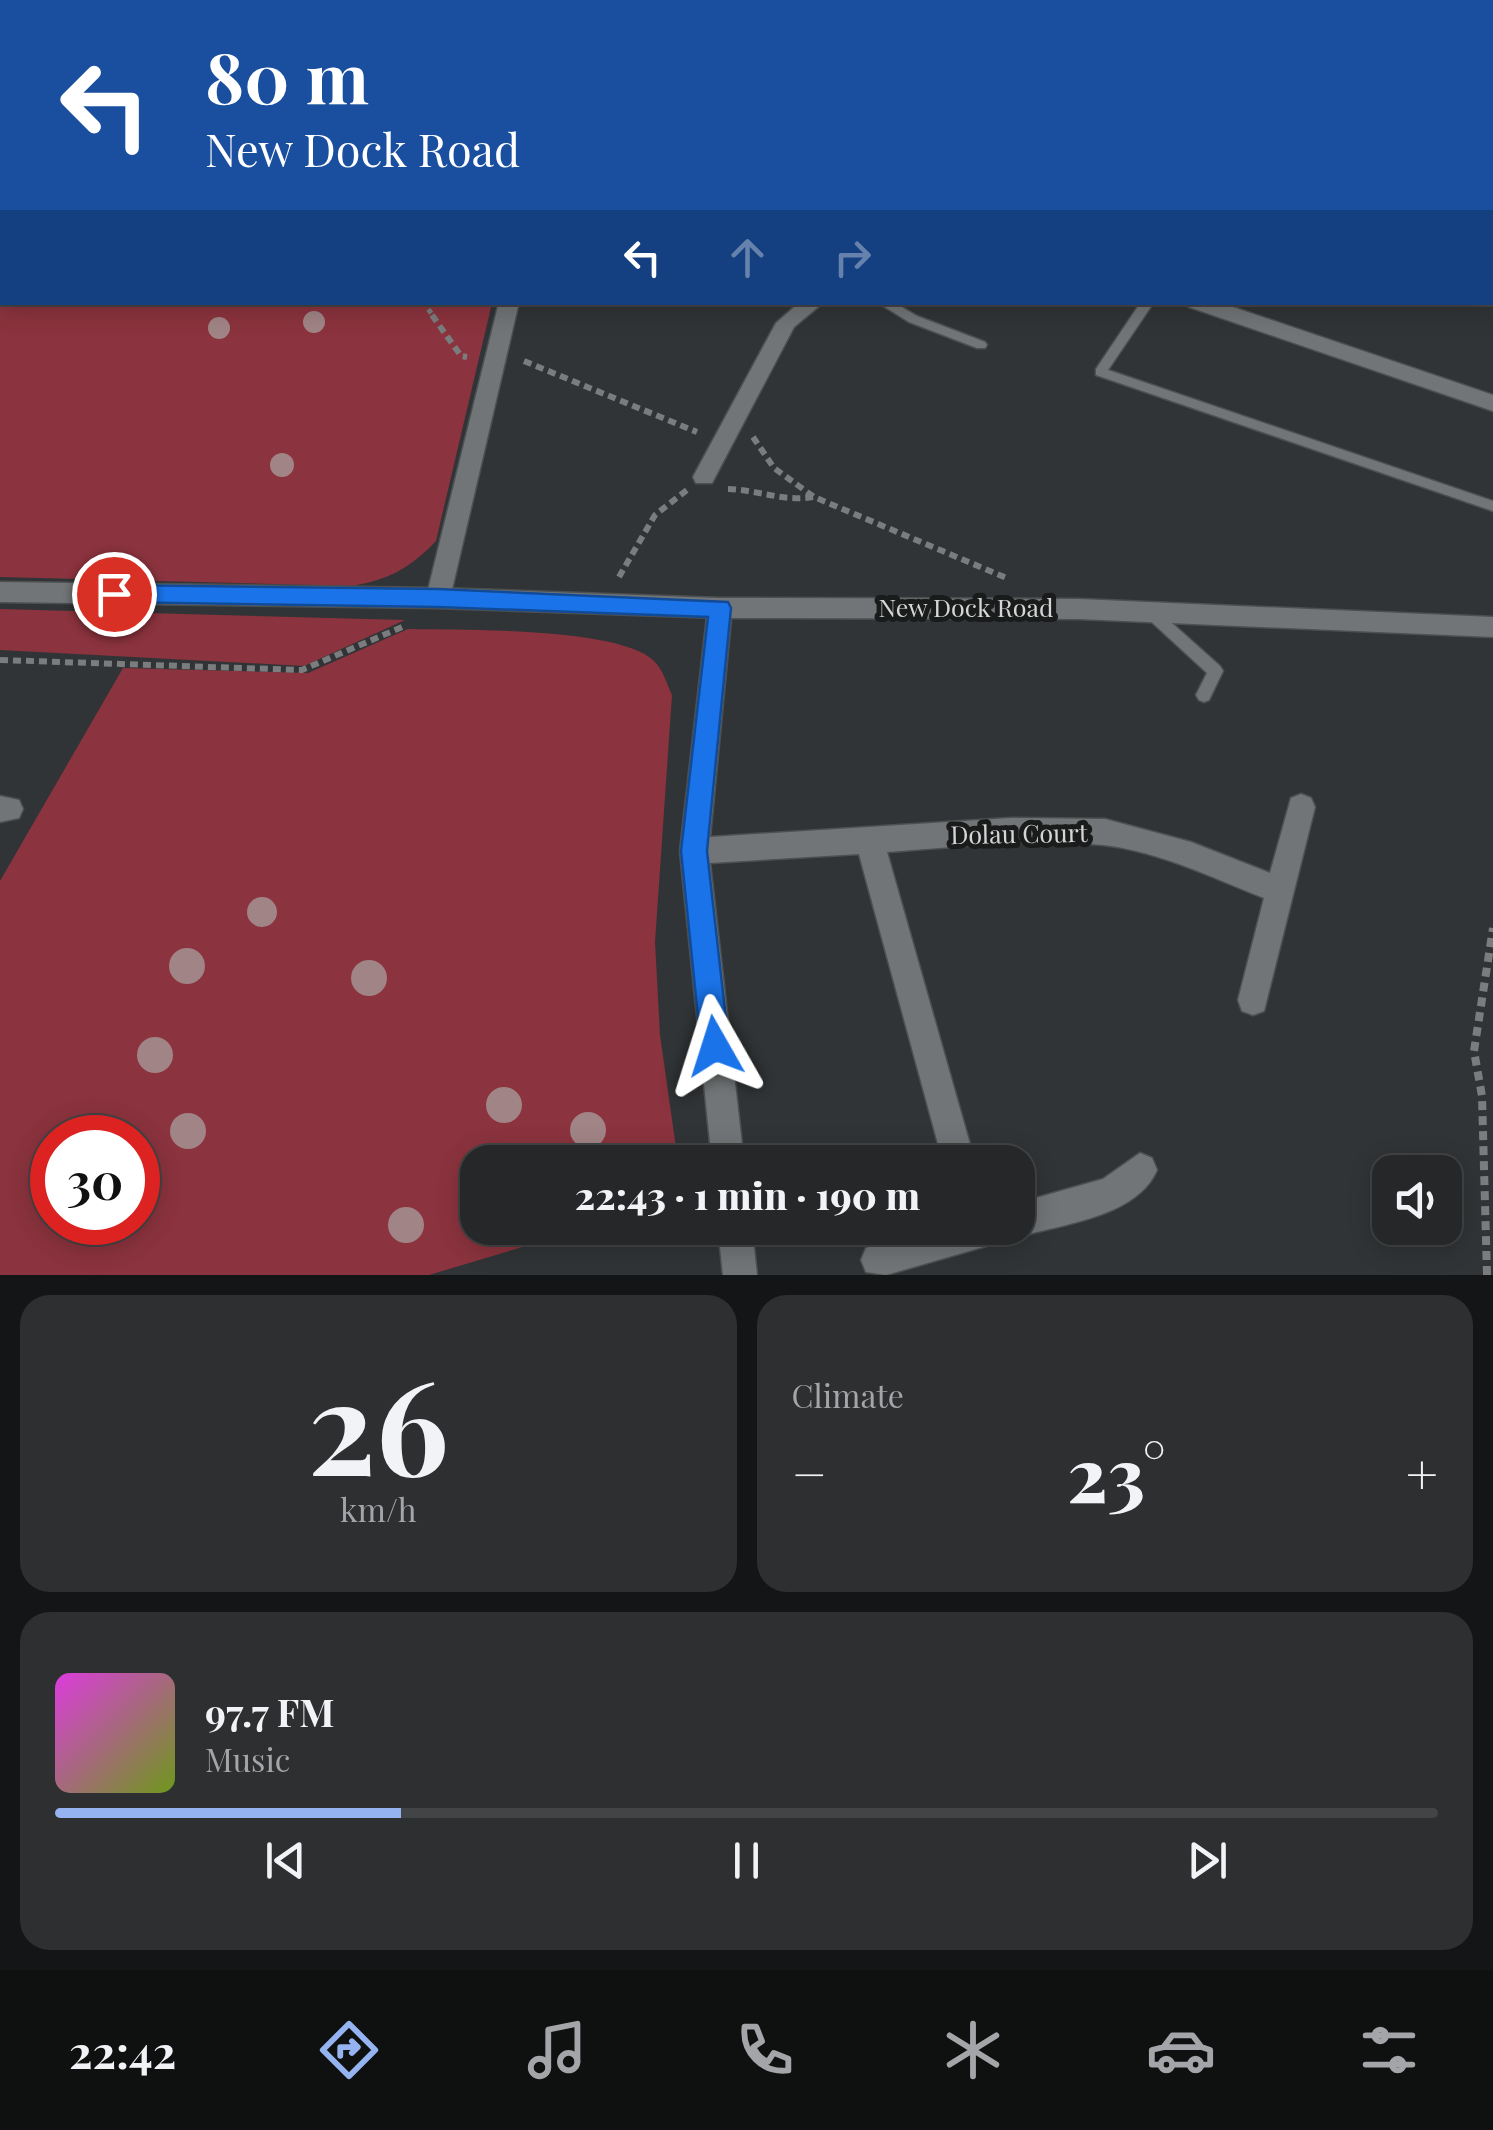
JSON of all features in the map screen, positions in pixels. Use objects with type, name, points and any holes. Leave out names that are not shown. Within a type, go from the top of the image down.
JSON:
[{"type":"street","points":[[427,598],[508,305]]},
{"type":"street","points":[[704,478],[736,411],[786,323],[810,305]]},
{"type":"street","points":[[1205,305],[1493,403]]},
{"type":"street","name":"New Dock Road","points":[[0,592],[427,598],[720,608],[1148,611],[1493,628]]},
{"type":"street","points":[[720,608],[694,851],[726,1145]]},
{"type":"street","points":[[1253,1000],[1301,807]]},
{"type":"street","name":"Dolau Court","points":[[694,851],[1011,831],[1105,832],[1190,854],[1280,891]]},
{"type":"street","points":[[869,838],[954,1145]]},
{"type":"street","points":[[1035,1215],[1112,1193],[1140,1170]]},
{"type":"street","points":[[737,1245],[740,1275]]},
{"type":"street","points":[[878,1260],[927,1245]]},
{"type":"lane","points":[[888,305],[981,344]]},
{"type":"lane","points":[[1146,305],[1100,372],[1493,506]]},
{"type":"lane","points":[[1148,611],[1215,671],[1204,695]]},
{"type":"path","points":[[425,305],[461,356]]},
{"type":"path","points":[[497,356],[514,358],[722,442]]},
{"type":"path","points":[[736,411],[774,468],[814,497],[1026,586]]},
{"type":"path","points":[[588,604],[624,571],[655,515],[704,478],[732,491],[756,490],[790,502],[814,497]]},
{"type":"path","points":[[0,660],[302,670],[412,623],[427,598]]},
{"type":"path","points":[[1487,1275],[1482,1096],[1474,1051],[1493,928]]},
{"type":"shaded area","points":[[0,305],[492,305],[436,541],[408,566],[351,586],[0,577]]},
{"type":"shaded area","points":[[0,609],[405,620],[304,666],[0,650]]},
{"type":"shaded area","points":[[408,629],[575,636],[636,650],[654,661],[672,695],[655,942],[660,1035],[676,1145],[460,1145],[460,1245],[529,1245],[429,1275],[0,1275],[0,881],[123,668],[308,673]]},
{"type":"route","points":[[114,594],[438,598],[720,608],[694,851],[715,1046]]}]
